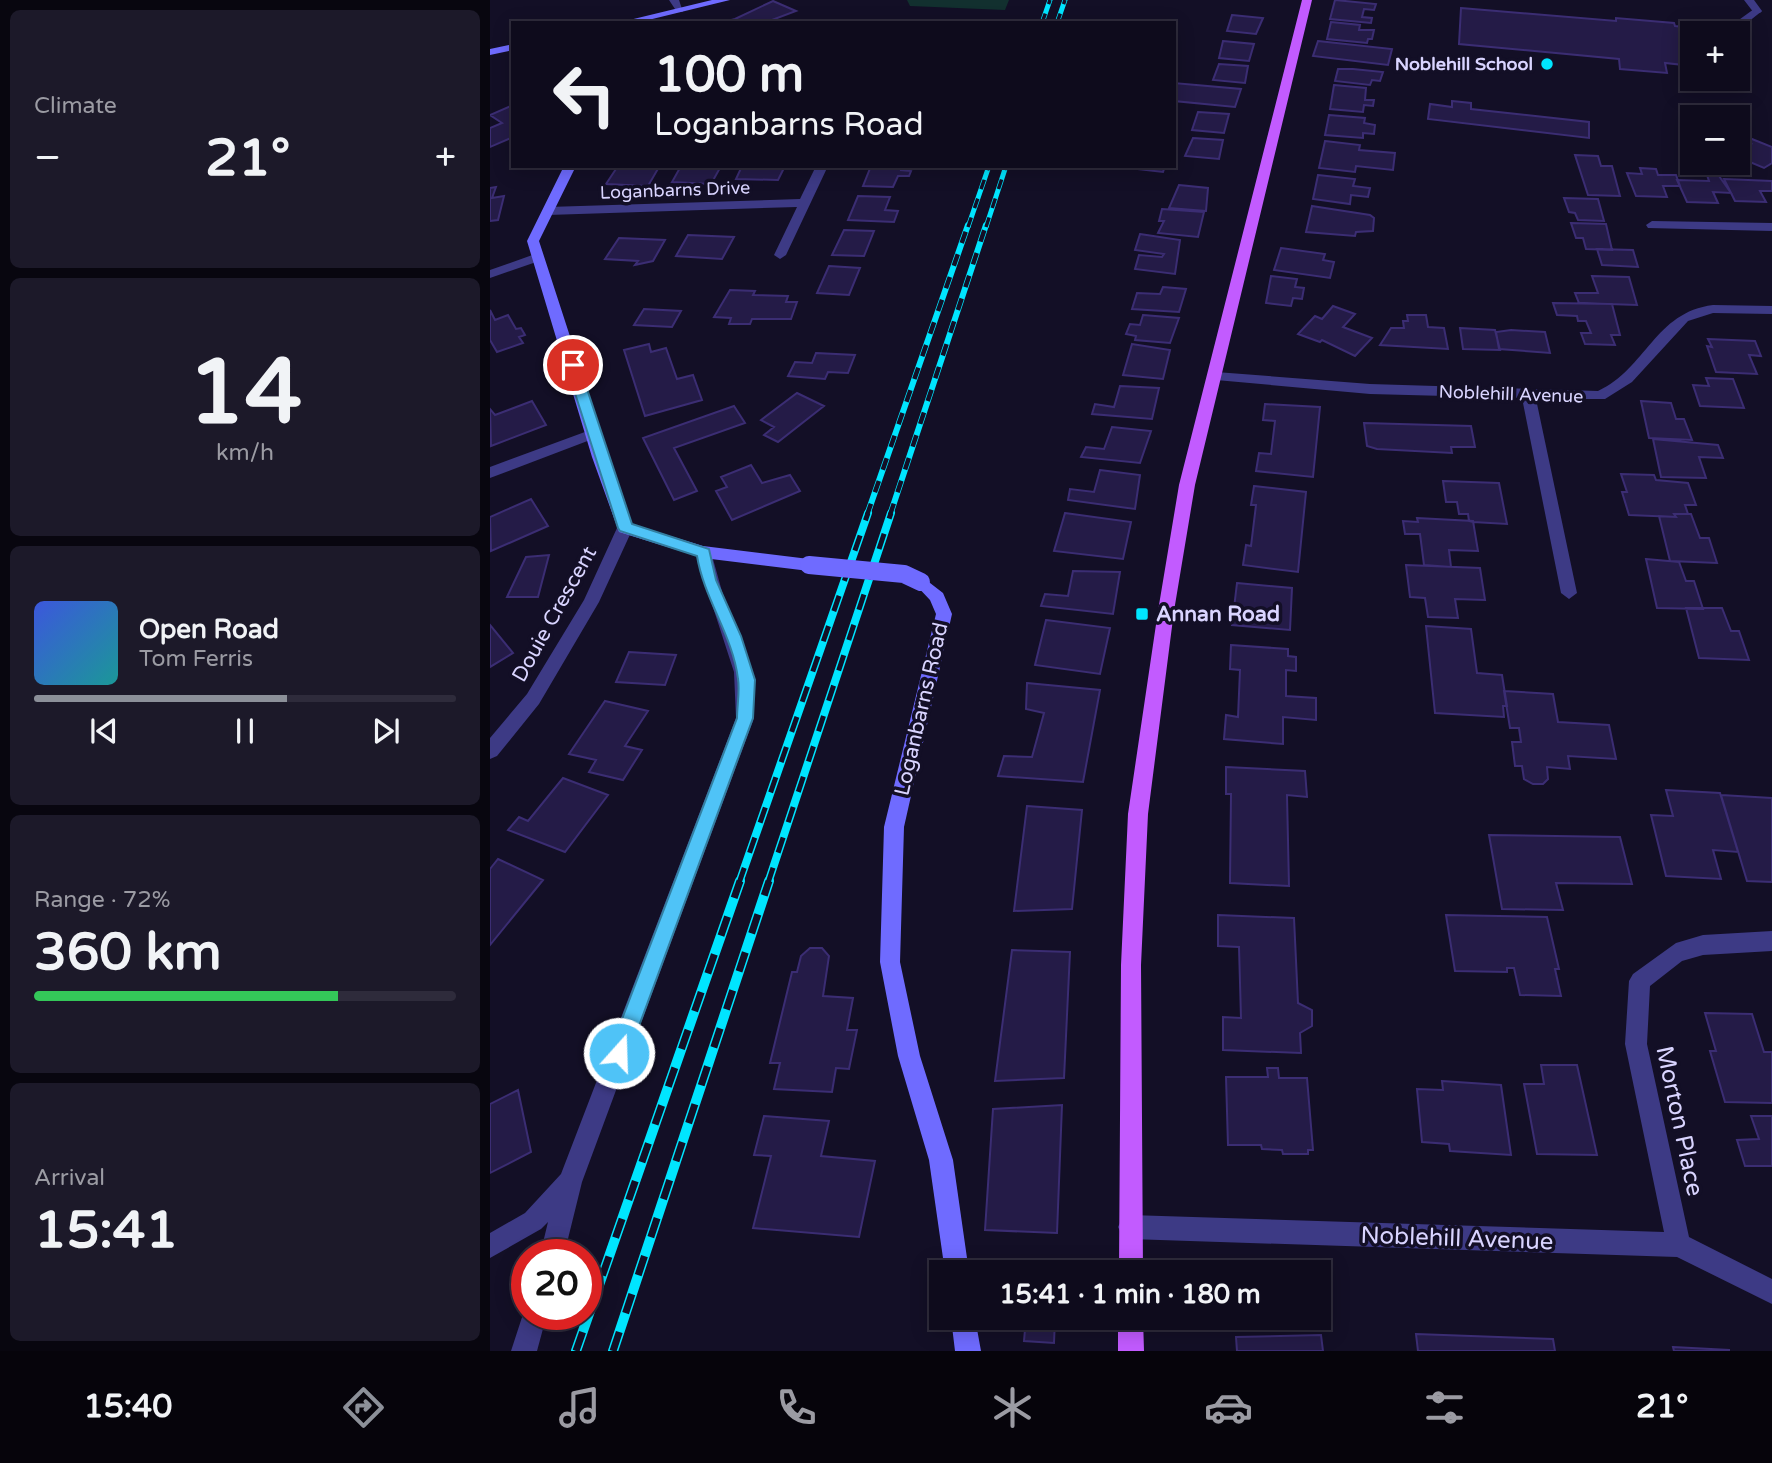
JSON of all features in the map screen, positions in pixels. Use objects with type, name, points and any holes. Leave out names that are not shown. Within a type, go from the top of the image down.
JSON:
[{"type":"main road","points":[[1131,1260],[1131,965],[1138,814],[1185,498],[1307,0]]},
{"type":"main road","points":[[1131,1330],[1131,1351]]},
{"type":"street","points":[[674,0],[680,10]]},
{"type":"street","points":[[640,21],[666,18],[680,10],[725,0]]},
{"type":"street","points":[[1744,21],[1757,11],[1749,0]]},
{"type":"street","points":[[490,52],[511,47]]},
{"type":"street","points":[[569,168],[533,241],[553,296],[593,434],[625,528]]},
{"type":"street","points":[[780,255],[821,168]]},
{"type":"street","name":"Loganbarns Drive","points":[[548,211],[803,203]]},
{"type":"street","points":[[1653,225],[1772,227]]},
{"type":"street","points":[[490,274],[538,257]]},
{"type":"street","name":"Noblehill Avenue","points":[[1216,376],[1370,389],[1600,396],[1618,391],[1679,321],[1697,311],[1772,310]]},
{"type":"street","points":[[1528,395],[1569,593]]},
{"type":"street","points":[[490,473],[593,434]]},
{"type":"street","name":"Loganbarns Road","points":[[625,528],[704,552],[904,574],[922,582],[937,597],[944,614],[894,827],[890,962],[909,1056],[941,1160],[955,1260]]},
{"type":"street","name":"Douie Crescent","points":[[490,751],[533,699],[591,602],[625,528]]},
{"type":"street","points":[[556,1239],[570,1182],[745,718],[747,680],[733,636],[708,580],[704,552]]},
{"type":"street","name":"Morton Place","points":[[1679,1245],[1636,1044],[1640,981],[1676,953],[1689,949],[1703,945],[1772,941]]},
{"type":"street","points":[[490,1246],[533,1221],[570,1182]]},
{"type":"street","name":"Noblehill Avenue","points":[[1130,1227],[1679,1245],[1772,1292]]},
{"type":"street","points":[[524,1351],[530,1330]]},
{"type":"street","points":[[965,1330],[968,1351]]},
{"type":"green space","points":[[907,0],[1009,0],[1005,10],[910,6]]},
{"type":"building","points":[[1335,0],[1376,4],[1374,10],[1364,9],[1362,17],[1372,18],[1371,23],[1330,19]]},
{"type":"building","points":[[773,1],[796,11],[769,21],[728,21]]},
{"type":"building","points":[[1461,8],[1674,23],[1680,26],[1680,65],[1665,63],[1667,73],[1620,69],[1619,59],[1459,44]]},
{"type":"building","points":[[1232,15],[1263,18],[1256,34],[1227,31]]},
{"type":"building","points":[[1331,22],[1360,25],[1359,30],[1374,30],[1372,39],[1368,39],[1367,43],[1327,39]]},
{"type":"building","points":[[1223,41],[1254,44],[1249,61],[1219,58]]},
{"type":"building","points":[[1318,41],[1392,49],[1388,65],[1313,56]]},
{"type":"building","points":[[1219,64],[1248,66],[1245,83],[1213,80]]},
{"type":"building","points":[[1338,69],[1383,72],[1380,81],[1372,80],[1370,85],[1335,81]]},
{"type":"building","points":[[1176,83],[1241,89],[1235,107],[1176,101]]},
{"type":"building","points":[[1334,85],[1366,88],[1365,100],[1374,100],[1373,106],[1364,105],[1363,112],[1330,109]]},
{"type":"building","points":[[1452,101],[1471,103],[1471,109],[1589,122],[1589,138],[1428,119],[1430,104],[1452,107]]},
{"type":"building","points":[[511,106],[511,138],[490,147],[490,128],[502,123],[490,115]]},
{"type":"building","points":[[1198,112],[1229,114],[1224,133],[1192,130]]},
{"type":"building","points":[[1329,115],[1365,118],[1364,123],[1375,125],[1374,134],[1363,133],[1363,138],[1325,135]]},
{"type":"building","points":[[1193,138],[1223,140],[1219,159],[1185,156]]},
{"type":"building","points":[[1750,138],[1772,147],[1772,163],[1764,168],[1750,162]]},
{"type":"building","points":[[1325,141],[1360,145],[1359,150],[1395,153],[1393,170],[1356,166],[1355,172],[1319,168]]},
{"type":"building","points":[[1575,155],[1598,156],[1601,166],[1612,166],[1620,196],[1588,195]]},
{"type":"building","points":[[617,168],[658,168],[648,186],[606,184]]},
{"type":"building","points":[[680,168],[720,168],[711,184],[672,182]]},
{"type":"building","points":[[741,168],[784,168],[778,180],[736,179]]},
{"type":"building","points":[[870,168],[902,168],[911,171],[909,176],[898,176],[893,187],[863,186]]},
{"type":"building","points":[[1128,168],[1164,168],[1163,172]]},
{"type":"building","points":[[1640,168],[1656,169],[1658,175],[1676,175],[1680,186],[1663,186],[1667,197],[1636,196],[1627,173],[1642,174]]},
{"type":"building","points":[[1318,175],[1355,179],[1353,186],[1370,188],[1368,197],[1351,195],[1350,204],[1313,199]]},
{"type":"building","points":[[1707,175],[1719,176],[1731,193],[1713,192],[1718,203],[1687,202],[1677,180],[1709,181]]},
{"type":"building","points":[[1724,179],[1772,181],[1772,191],[1760,191],[1766,202],[1735,201]]},
{"type":"building","points":[[1179,185],[1208,188],[1206,211],[1169,208]]},
{"type":"building","points":[[496,187],[492,198],[504,196],[498,220],[490,221],[490,188]]},
{"type":"building","points":[[858,196],[890,197],[885,210],[898,211],[894,222],[848,220]]},
{"type":"building","points":[[1564,198],[1598,199],[1604,221],[1578,220],[1575,213],[1569,212]]},
{"type":"building","points":[[1312,206],[1370,215],[1374,218],[1373,231],[1356,232],[1355,236],[1306,232]]},
{"type":"building","points":[[1162,209],[1204,212],[1198,237],[1158,233],[1164,221],[1159,221]]},
{"type":"building","points":[[1571,223],[1606,224],[1612,250],[1586,249],[1583,238],[1576,238]]},
{"type":"building","points":[[844,230],[874,231],[864,256],[832,255]]},
{"type":"building","points":[[1140,234],[1180,240],[1175,274],[1135,269],[1139,255],[1162,257],[1164,254],[1135,250]]},
{"type":"building","points":[[688,235],[734,237],[722,259],[676,256]]},
{"type":"building","points":[[619,238],[665,240],[653,261],[635,265],[638,261],[605,259]]},
{"type":"building","points":[[1281,248],[1325,254],[1323,260],[1334,262],[1330,278],[1274,270]]},
{"type":"building","points":[[1597,249],[1633,250],[1638,267],[1602,265]]},
{"type":"building","points":[[829,266],[860,268],[849,295],[817,293]]},
{"type":"building","points":[[1271,276],[1297,279],[1295,287],[1304,288],[1302,299],[1293,298],[1291,306],[1266,303]]},
{"type":"building","points":[[1592,276],[1629,277],[1637,305],[1579,303],[1575,293],[1598,293]]},
{"type":"building","points":[[1163,287],[1186,289],[1179,312],[1132,309],[1137,293],[1160,294]]},
{"type":"building","points":[[730,290],[755,291],[753,295],[788,296],[786,302],[797,302],[791,319],[752,319],[750,324],[729,324],[731,318],[714,317]]},
{"type":"building","points":[[1553,303],[1612,304],[1620,335],[1611,335],[1615,345],[1585,344],[1581,333],[1591,333],[1586,321],[1578,321],[1577,316],[1557,315]]},
{"type":"building","points":[[1333,306],[1355,314],[1343,327],[1372,338],[1355,356],[1322,340],[1320,342],[1298,334],[1315,316],[1322,319]]},
{"type":"building","points":[[644,309],[681,311],[672,327],[634,325]]},
{"type":"building","points":[[490,310],[495,320],[508,315],[516,329],[521,328],[525,335],[519,337],[523,343],[497,352],[490,340]]},
{"type":"building","points":[[1143,315],[1179,318],[1170,343],[1135,340],[1136,336],[1126,334],[1130,324],[1140,325]]},
{"type":"building","points":[[1407,315],[1426,315],[1428,327],[1444,328],[1448,349],[1380,345],[1391,328],[1404,328],[1403,321],[1408,321]]},
{"type":"building","points":[[1460,328],[1495,330],[1500,350],[1463,349]]},
{"type":"building","points":[[1496,332],[1545,332],[1550,353],[1499,349]]},
{"type":"building","points":[[1708,339],[1755,341],[1761,356],[1749,355],[1757,374],[1716,372],[1707,346],[1712,347]]},
{"type":"building","points":[[649,344],[651,352],[666,348],[677,379],[693,375],[702,400],[645,416],[624,350]]},
{"type":"building","points":[[1132,344],[1170,350],[1163,379],[1123,375]]},
{"type":"building","points":[[816,353],[855,355],[848,373],[828,372],[825,379],[788,376],[795,362],[812,363]]},
{"type":"building","points":[[1706,378],[1733,379],[1744,408],[1700,406],[1693,385],[1709,386]]},
{"type":"building","points":[[1120,386],[1159,388],[1152,419],[1092,414],[1095,404],[1114,407]]},
{"type":"building","points":[[797,393],[824,406],[778,442],[764,435],[774,427],[761,420]]},
{"type":"building","points":[[532,401],[546,425],[491,446],[490,409],[495,415]]},
{"type":"building","points":[[1641,401],[1671,403],[1676,419],[1684,419],[1692,440],[1649,438]]},
{"type":"building","points":[[1265,404],[1320,407],[1313,477],[1256,471],[1259,453],[1271,454],[1275,421],[1263,420]]},
{"type":"building","points":[[734,406],[745,423],[674,448],[697,491],[674,500],[643,438]]},
{"type":"building","points":[[1364,423],[1471,426],[1475,447],[1451,447],[1452,453],[1377,449],[1367,446]]},
{"type":"building","points":[[1112,427],[1151,431],[1140,463],[1081,457],[1086,447],[1104,449]]},
{"type":"building","points":[[1653,439],[1718,445],[1723,458],[1699,457],[1706,478],[1661,477]]},
{"type":"building","points":[[751,465],[762,483],[790,475],[800,491],[732,520],[716,491],[727,487],[721,477]]},
{"type":"building","points":[[1100,470],[1140,475],[1135,509],[1068,500],[1070,489],[1094,492]]},
{"type":"building","points":[[1621,474],[1654,475],[1656,480],[1688,483],[1696,505],[1685,505],[1688,514],[1674,514],[1676,517],[1629,515],[1622,492],[1627,492]]},
{"type":"building","points":[[1443,481],[1499,483],[1507,524],[1469,521],[1468,514],[1459,514],[1457,502],[1446,502]]},
{"type":"building","points":[[1254,486],[1306,492],[1298,572],[1243,565],[1246,545],[1251,546],[1256,505],[1251,505]]},
{"type":"building","points":[[531,499],[548,526],[491,551],[490,517]]},
{"type":"building","points":[[1065,513],[1131,522],[1123,559],[1054,551]]},
{"type":"building","points":[[1674,514],[1691,514],[1700,538],[1709,538],[1717,563],[1670,561],[1659,516],[1676,517]]},
{"type":"building","points":[[1417,518],[1473,521],[1478,551],[1449,550],[1451,567],[1424,565],[1420,534],[1405,534],[1403,521],[1418,522]]},
{"type":"building","points":[[549,555],[538,597],[507,597],[526,557]]},
{"type":"building","points":[[1646,559],[1679,562],[1686,581],[1694,581],[1703,609],[1657,608]]},
{"type":"building","points":[[1406,565],[1480,568],[1485,600],[1455,599],[1458,618],[1428,617],[1425,598],[1410,597]]},
{"type":"building","points":[[1073,571],[1120,572],[1113,614],[1041,606],[1045,594],[1068,596]]},
{"type":"building","points":[[1237,583],[1292,588],[1290,630],[1232,625]]},
{"type":"building","points":[[1686,608],[1722,608],[1731,631],[1739,631],[1749,660],[1699,658]]},
{"type":"building","points":[[1046,620],[1110,628],[1100,674],[1035,665]]},
{"type":"building","points":[[490,625],[513,653],[490,667]]},
{"type":"building","points":[[1426,626],[1471,629],[1477,673],[1502,675],[1507,706],[1503,706],[1504,717],[1435,713]]},
{"type":"building","points":[[1231,645],[1288,649],[1288,656],[1296,657],[1296,671],[1286,670],[1286,696],[1316,698],[1316,720],[1283,717],[1283,744],[1224,739],[1226,715],[1238,717],[1240,670],[1230,669]]},
{"type":"building","points":[[629,652],[676,655],[665,685],[616,682]]},
{"type":"building","points":[[1027,683],[1100,690],[1083,782],[998,776],[1004,756],[1032,757],[1044,713],[1026,709]]},
{"type":"building","points":[[1504,691],[1553,694],[1558,722],[1609,725],[1616,759],[1568,756],[1570,769],[1547,767],[1548,779],[1543,784],[1533,784],[1524,779],[1522,766],[1515,766],[1512,742],[1521,742],[1519,728],[1510,728]]},
{"type":"building","points":[[605,701],[648,711],[625,746],[642,750],[623,780],[589,772],[596,760],[569,754]]},
{"type":"building","points":[[1226,767],[1305,771],[1307,797],[1287,795],[1289,886],[1230,883],[1231,794],[1226,794]]},
{"type":"building","points":[[563,778],[608,795],[565,852],[508,830],[519,817],[528,821]]},
{"type":"building","points":[[1666,790],[1720,793],[1738,852],[1713,850],[1721,879],[1666,876],[1651,815],[1673,816]]},
{"type":"building","points":[[1721,795],[1772,798],[1772,882],[1747,881]]},
{"type":"building","points":[[1027,806],[1082,810],[1072,909],[1014,911]]},
{"type":"building","points":[[1489,835],[1620,837],[1632,884],[1556,883],[1563,910],[1502,909]]},
{"type":"building","points":[[498,859],[543,880],[490,945],[490,869]]},
{"type":"building","points":[[1218,915],[1294,918],[1298,1003],[1312,1010],[1312,1026],[1300,1033],[1301,1053],[1223,1050],[1223,1017],[1241,1018],[1239,947],[1218,946]]},
{"type":"building","points":[[1446,915],[1547,917],[1559,969],[1555,969],[1561,996],[1520,995],[1514,968],[1507,968],[1507,972],[1455,971]]},
{"type":"building","points":[[810,948],[822,948],[829,956],[823,996],[853,998],[847,1030],[857,1030],[849,1069],[836,1068],[832,1092],[774,1089],[780,1063],[770,1063],[792,972],[797,972],[801,956]]},
{"type":"building","points":[[1012,950],[1070,952],[1064,1078],[995,1081]]},
{"type":"building","points":[[1705,1013],[1752,1014],[1764,1052],[1772,1052],[1772,1103],[1725,1102],[1710,1051],[1716,1051]]},
{"type":"building","points":[[1541,1065],[1577,1065],[1597,1155],[1537,1154],[1524,1084],[1544,1084]]},
{"type":"building","points":[[1267,1068],[1278,1068],[1279,1078],[1307,1078],[1313,1150],[1308,1150],[1308,1154],[1283,1154],[1282,1150],[1262,1149],[1261,1145],[1228,1145],[1226,1077],[1268,1077]]},
{"type":"building","points":[[1442,1081],[1501,1085],[1511,1155],[1450,1151],[1449,1144],[1422,1142],[1417,1089],[1443,1090]]},
{"type":"building","points":[[518,1090],[531,1152],[490,1173],[490,1104]]},
{"type":"building","points":[[1062,1105],[1057,1233],[985,1230],[993,1109]]},
{"type":"building","points":[[764,1116],[829,1121],[821,1156],[875,1161],[859,1237],[753,1228],[771,1156],[754,1155]]},
{"type":"building","points":[[1751,1116],[1772,1116],[1772,1166],[1745,1166],[1737,1140],[1759,1139]]},
{"type":"building","points":[[1025,1330],[1055,1330],[1054,1343],[1024,1341]]},
{"type":"building","points":[[1416,1334],[1553,1339],[1555,1351],[1418,1351]]},
{"type":"building","points":[[1321,1335],[1323,1351],[1237,1351],[1236,1337]]},
{"type":"building","points":[[1673,1347],[1729,1350],[1729,1351],[1674,1351]]},
{"type":"railway","points":[[1043,21],[1050,0]]},
{"type":"railway","points":[[1058,21],[1065,0]]},
{"type":"railway","points":[[968,227],[988,168]]},
{"type":"railway","points":[[986,227],[1005,168]]},
{"type":"railway","points":[[867,515],[968,225]]},
{"type":"railway","points":[[890,515],[986,225]]},
{"type":"railway","points":[[739,883],[868,513]]},
{"type":"railway","points":[[768,883],[891,513]]},
{"type":"railway","points":[[576,1351],[740,881]]},
{"type":"railway","points":[[613,1351],[769,881]]},
{"type":"place","name":"Noblehill School","points":[[1547,64]]},
{"type":"place","name":"Annan Road","points":[[1142,614]]},
{"type":"route","points":[[573,365],[609,486],[625,528],[704,552],[708,580],[733,636],[747,680],[745,718],[619,1053]]}]
